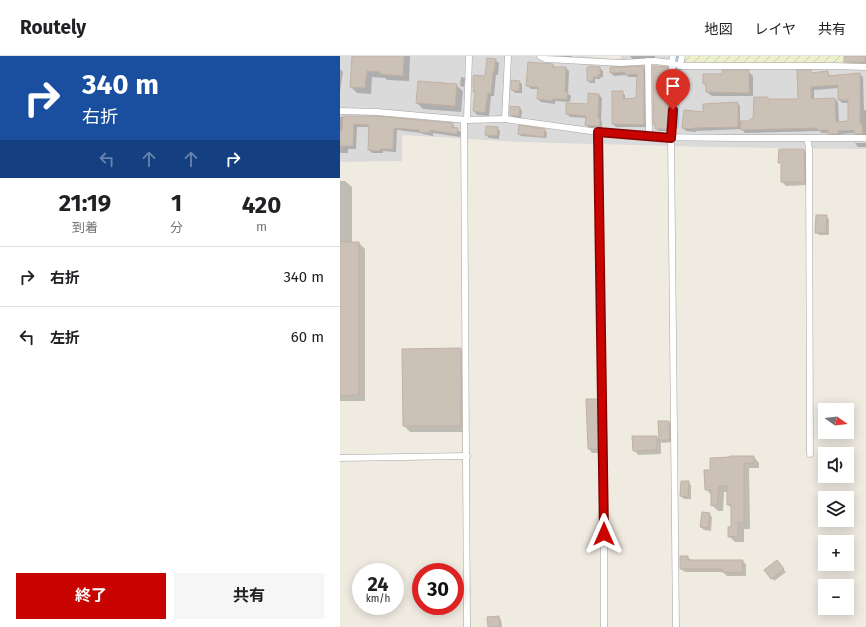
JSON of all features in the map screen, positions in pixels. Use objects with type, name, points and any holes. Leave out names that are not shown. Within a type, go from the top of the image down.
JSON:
[{"type":"street","points":[[467,627],[465,120],[469,56]]},
{"type":"street","points":[[505,119],[508,56]]},
{"type":"street","points":[[540,56],[546,59],[613,61],[621,63],[673,59],[680,66],[866,67]]},
{"type":"street","points":[[680,66],[682,56]]},
{"type":"street","points":[[673,59],[671,138],[676,627]]},
{"type":"street","points":[[648,61],[649,137]]},
{"type":"street","points":[[340,111],[377,112],[465,120],[505,119],[598,132],[649,137],[866,138]]},
{"type":"street","points":[[598,132],[604,456],[604,627]]},
{"type":"street","points":[[807,138],[809,148],[810,454]]},
{"type":"street","points":[[340,458],[467,456]]},
{"type":"shaded area","points":[[340,56],[583,56],[620,60],[621,56],[683,56],[682,63],[866,70],[866,149],[519,142],[402,135],[402,161],[340,162]]},
{"type":"green space","points":[[684,56],[866,56],[866,69],[682,62]]},
{"type":"building","points":[[352,56],[404,56],[403,76],[367,71],[365,88],[350,87]]},
{"type":"building","points":[[844,56],[865,56],[865,62],[844,62]]},
{"type":"building","points":[[487,58],[496,59],[491,93],[488,93],[485,113],[473,111],[475,92],[473,92],[473,76],[485,76]]},
{"type":"building","points":[[528,62],[553,64],[553,67],[566,67],[565,92],[568,92],[567,99],[552,99],[552,101],[537,99],[538,87],[526,86]]},
{"type":"building","points":[[644,66],[644,125],[612,124],[612,91],[623,91],[623,99],[636,98],[637,74],[625,75],[625,72],[610,73],[610,67]]},
{"type":"building","points":[[653,66],[668,67],[667,129],[655,129],[655,124],[653,124]]},
{"type":"building","points":[[587,67],[600,67],[600,75],[597,75],[598,77],[593,77],[593,81],[587,81]]},
{"type":"building","points":[[722,70],[749,70],[749,93],[706,92],[706,84],[703,84],[703,74],[722,74]]},
{"type":"building","points":[[797,70],[811,70],[811,73],[828,71],[828,76],[860,73],[860,124],[862,124],[863,134],[854,134],[854,130],[838,131],[838,134],[828,134],[828,130],[817,130],[817,128],[741,130],[740,121],[750,121],[750,119],[753,119],[754,97],[768,97],[768,99],[798,99]],"holes":[[[838,85],[838,100],[848,100],[848,121],[836,122],[835,98],[811,99],[811,87]]]},
{"type":"building","points":[[511,80],[520,81],[519,91],[511,90]]},
{"type":"building","points":[[418,81],[457,84],[455,106],[416,103]]},
{"type":"building","points":[[588,93],[599,94],[599,126],[585,125],[586,116],[566,114],[566,103],[588,104]]},
{"type":"building","points":[[738,102],[738,127],[682,128],[684,110],[703,112],[703,104]]},
{"type":"building","points":[[510,106],[520,107],[519,116],[510,115]]},
{"type":"building","points":[[343,116],[376,116],[453,123],[452,127],[458,128],[457,134],[430,130],[430,133],[419,132],[419,130],[394,128],[393,149],[380,149],[380,151],[368,150],[369,125],[354,124],[353,146],[340,146],[340,131],[342,131]]},
{"type":"building","points":[[519,125],[545,129],[544,137],[518,134]]},
{"type":"building","points":[[486,126],[498,127],[497,136],[485,135]]},
{"type":"building","points":[[779,149],[804,149],[805,182],[781,182],[781,163],[778,163]]},
{"type":"building","points":[[816,215],[827,215],[826,233],[815,233]]},
{"type":"building","points":[[340,242],[359,242],[359,395],[340,396]]},
{"type":"building","points":[[461,348],[461,426],[403,426],[402,349]]},
{"type":"building","points":[[586,399],[598,399],[599,449],[588,449]]},
{"type":"building","points":[[658,421],[669,421],[670,440],[659,440]]},
{"type":"building","points":[[632,436],[657,436],[657,450],[633,451]]},
{"type":"building","points":[[754,456],[754,463],[744,463],[744,523],[738,523],[738,536],[728,537],[728,527],[731,527],[731,505],[727,505],[727,486],[719,486],[717,505],[711,506],[711,490],[705,490],[704,470],[710,470],[710,458]]},
{"type":"building","points":[[681,481],[689,481],[688,497],[680,496]]},
{"type":"building","points":[[702,512],[710,513],[708,528],[700,527]]},
{"type":"building","points":[[680,556],[688,556],[688,560],[743,560],[742,573],[722,572],[722,569],[680,569]]},
{"type":"building","points":[[777,560],[784,569],[771,579],[764,570]]},
{"type":"building","points":[[499,616],[500,627],[488,627],[487,617]]},
{"type":"waterway","points":[[675,125],[677,56]]},
{"type":"route","points":[[604,534],[598,132],[671,138],[673,110]]}]
